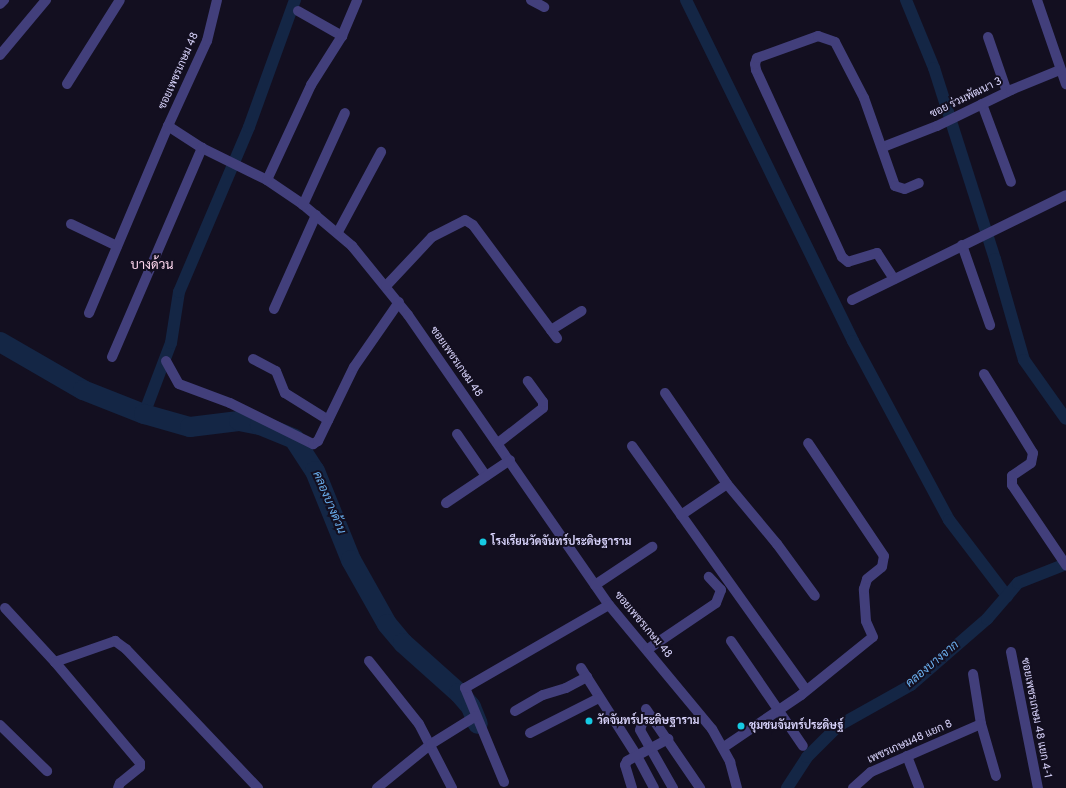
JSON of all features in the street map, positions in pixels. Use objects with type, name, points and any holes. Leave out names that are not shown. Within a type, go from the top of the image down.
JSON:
[{"type":"street","points":[[0,4],[4,0]]},
{"type":"street","points":[[0,55],[46,0]]},
{"type":"street","points":[[67,84],[120,0]]},
{"type":"street","name":"ซอยเพชรเกษม 48","points":[[217,0],[207,41],[168,126],[202,148],[267,180],[303,204],[338,232],[386,286],[399,302],[510,460],[608,605],[648,649],[724,747],[734,772],[737,788]]},
{"type":"street","points":[[267,180],[311,85],[342,36],[357,0]]},
{"type":"street","points":[[531,0],[544,7]]},
{"type":"street","points":[[1037,0],[1066,84]]},
{"type":"street","points":[[298,11],[342,36]]},
{"type":"street","points":[[894,279],[877,253],[848,262],[842,257],[756,70],[755,64],[757,58],[818,36],[835,42],[864,98],[883,146],[895,186],[905,189],[919,183]]},
{"type":"street","points":[[988,37],[1007,92]]},
{"type":"street","name":"ซอย ร่วมพัฒนา 3","points":[[883,146],[946,122],[1007,92],[1060,70]]},
{"type":"street","points":[[982,104],[1011,182]]},
{"type":"street","points":[[303,204],[345,113]]},
{"type":"street","points":[[89,314],[168,126]]},
{"type":"street","points":[[112,357],[202,148]]},
{"type":"street","points":[[338,232],[381,152]]},
{"type":"street","points":[[852,300],[1066,195]]},
{"type":"street","points":[[274,309],[316,215]]},
{"type":"street","points":[[386,286],[432,237],[465,220],[473,225],[554,334],[582,312]]},
{"type":"street","points":[[71,224],[117,246]]},
{"type":"street","points":[[962,245],[990,325]]},
{"type":"street","points":[[166,361],[179,384],[248,411],[308,444],[318,441],[354,367],[399,302]]},
{"type":"street","points":[[253,359],[276,371],[285,393],[328,420]]},
{"type":"street","points":[[984,374],[1033,453],[1031,463],[1012,476],[1012,485],[1063,561]]},
{"type":"street","points":[[498,443],[543,408],[543,402],[528,381]]},
{"type":"street","points":[[666,393],[727,484],[777,544],[814,596]]},
{"type":"street","points":[[457,434],[486,476]]},
{"type":"street","points":[[724,747],[779,711],[873,637],[866,621],[864,589],[867,580],[884,563],[884,556],[808,443]]},
{"type":"street","points":[[632,446],[806,690]]},
{"type":"street","points":[[446,503],[510,460]]},
{"type":"street","points":[[681,515],[727,484]]},
{"type":"street","points":[[595,585],[652,547]]},
{"type":"street","points":[[648,649],[716,603],[721,590],[709,578]]},
{"type":"street","points":[[504,782],[473,717],[465,692],[468,684],[608,605]]},
{"type":"street","points":[[5,608],[56,662],[140,763],[140,767],[120,782],[118,788]]},
{"type":"street","points":[[56,662],[115,641],[126,649],[258,788]]},
{"type":"street","points":[[731,641],[803,746]]},
{"type":"street","name":"ซอยเพชรเกษม 48 แยก 4-1","points":[[1011,652],[1038,788]]},
{"type":"street","points":[[369,661],[402,699],[431,744],[452,788]]},
{"type":"street","points":[[515,711],[543,695],[566,688],[584,673],[637,756],[654,788]]},
{"type":"street","points":[[973,674],[981,724],[996,776]]},
{"type":"street","points":[[530,733],[599,698]]},
{"type":"street","points":[[673,788],[652,748],[640,730],[640,725],[649,713],[700,788]]},
{"type":"street","points":[[377,788],[431,744],[473,717]]},
{"type":"street","name":"เพชรเกษม48 แยก 8","points":[[853,788],[871,772],[981,724]]},
{"type":"street","points":[[0,725],[47,771]]},
{"type":"street","points":[[632,788],[625,765],[637,756],[668,739]]},
{"type":"street","points":[[907,756],[919,788]]},
{"type":"waterway","points":[[144,414],[171,343],[179,292],[249,127],[295,0]]},
{"type":"waterway","points":[[686,0],[853,341],[949,520],[1007,596]]},
{"type":"waterway","points":[[906,0],[934,68],[995,259],[1024,360],[1066,419]]},
{"type":"waterway","name":"คลองบางด้วน","points":[[0,342],[83,390],[144,414],[190,427],[239,421],[260,425],[294,439],[315,471],[351,560],[387,624],[403,643],[459,693],[471,707],[478,724]]},
{"type":"waterway","name":"คลองบางจาก","points":[[787,788],[807,757],[838,726],[911,685],[987,619],[1018,583],[1066,564]]},
{"type":"place","name":"โรงเรียนวัดจันทร์ประดิษฐาราม","points":[[483,542]]},
{"type":"place","name":"วัดจันทร์ประดิษฐาราม","points":[[589,721]]},
{"type":"place","name":"ชุมชนจันทร์ประดิษฐ์","points":[[741,726]]},
{"type":"district","name":"บางด้วน","points":[[152,266]]}]
